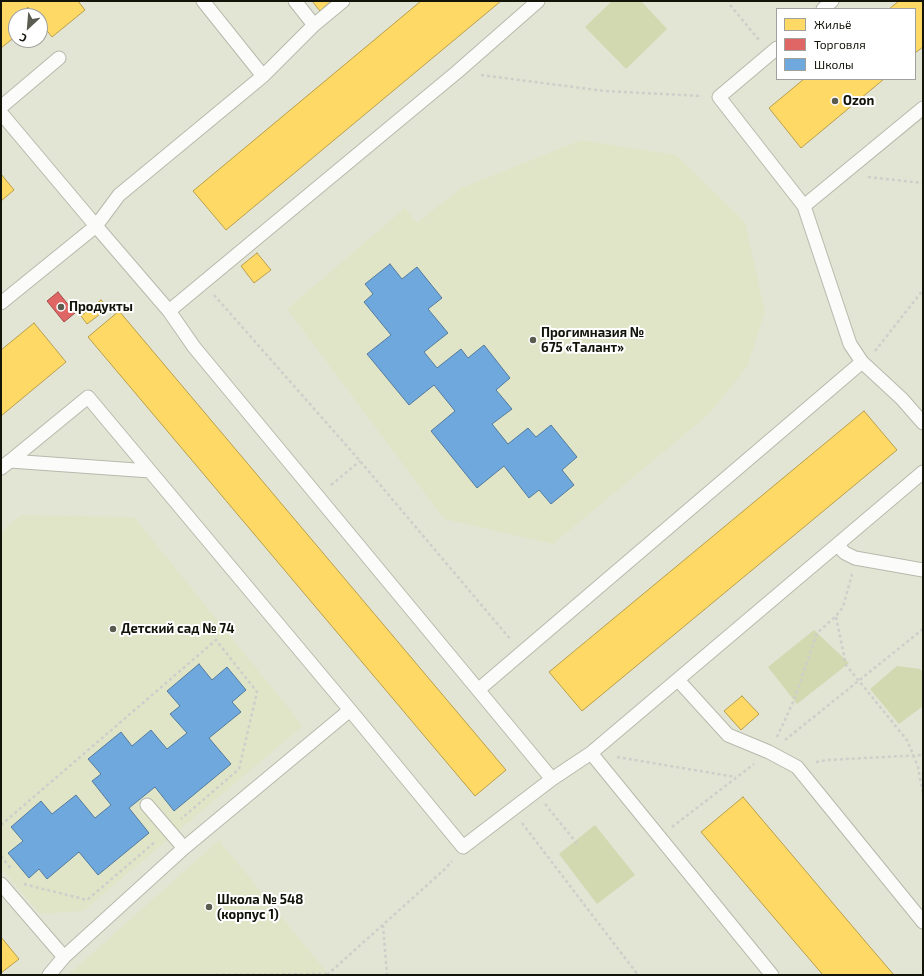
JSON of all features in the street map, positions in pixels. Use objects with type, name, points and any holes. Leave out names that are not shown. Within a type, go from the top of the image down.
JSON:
[{"type":"lane","points":[[295,1],[314,25]]},
{"type":"lane","points":[[1,303],[96,226],[119,195],[262,76],[314,25],[343,1]]},
{"type":"lane","points":[[170,311],[457,72],[538,1]]},
{"type":"lane","points":[[824,8],[832,1]]},
{"type":"lane","points":[[209,3],[262,76]]},
{"type":"lane","points":[[774,51],[719,97],[804,206],[850,344],[862,362],[902,399],[923,423]]},
{"type":"lane","points":[[1,107],[59,58]]},
{"type":"lane","points":[[804,206],[923,108]]},
{"type":"lane","points":[[1,113],[170,311],[194,347],[552,779]]},
{"type":"lane","points":[[478,690],[862,362]]},
{"type":"lane","points":[[6,465],[88,397],[463,847],[552,779],[591,753],[923,472]]},
{"type":"lane","points":[[6,465],[150,471]]},
{"type":"lane","points":[[837,545],[844,553],[855,558],[923,570]]},
{"type":"lane","points":[[678,680],[728,735],[769,752],[797,767],[923,922]]},
{"type":"lane","points":[[49,975],[64,957],[184,848],[350,710]]},
{"type":"lane","points":[[591,753],[772,975]]},
{"type":"lane","points":[[148,805],[184,848]]},
{"type":"lane","points":[[1,884],[64,957]]},
{"type":"path","points":[[730,5],[774,51]]},
{"type":"path","points":[[457,72],[604,91],[719,97]]},
{"type":"path","points":[[841,174],[923,183]]},
{"type":"path","points":[[203,283],[360,461],[522,653]]},
{"type":"path","points":[[862,362],[877,349],[923,290]]},
{"type":"path","points":[[317,496],[360,461]]},
{"type":"path","points":[[769,752],[794,700],[817,633],[836,616],[843,607],[847,596],[855,558]]},
{"type":"path","points":[[836,616],[846,665],[907,740],[914,756],[923,794]]},
{"type":"path","points":[[659,836],[769,752],[923,629]]},
{"type":"path","points":[[1,825],[216,640],[257,692],[238,769],[87,900],[23,883]]},
{"type":"path","points":[[591,753],[737,777]]},
{"type":"path","points":[[797,767],[827,760],[923,755]]},
{"type":"path","points":[[535,792],[579,846]]},
{"type":"path","points":[[512,810],[638,975]]},
{"type":"path","points":[[198,975],[328,975],[445,869],[463,847]]},
{"type":"path","points":[[1,856],[14,872]]},
{"type":"path","points":[[383,924],[387,975]]},
{"type":"shaded area","points":[[612,1],[641,1],[667,29],[626,69],[585,27]]},
{"type":"shaded area","name":"Прогимназия № 675 «Талант»","points":[[581,140],[676,155],[745,222],[765,312],[747,367],[708,415],[553,544],[444,519],[287,309],[405,208],[417,223],[461,188]]},
{"type":"shaded area","name":"Детский сад № 74","points":[[21,515],[134,517],[303,726],[83,911],[40,914],[1,868],[1,532]]},
{"type":"shaded area","points":[[814,630],[849,663],[797,704],[768,667]]},
{"type":"shaded area","points":[[897,666],[920,669],[923,672],[923,706],[899,724],[870,689]]},
{"type":"shaded area","points":[[595,825],[635,875],[597,904],[559,854]]},
{"type":"shaded area","name":"Школа № 548 (корпус 1)","points":[[219,840],[329,975],[68,975]]},
{"type":"building: Жильё","points":[[1,1],[78,1],[85,10],[52,37],[48,32],[48,8],[8,8],[8,42],[1,48]]},
{"type":"building: Жильё","points":[[312,1],[331,1],[320,11]]},
{"type":"building: Жильё","points":[[421,1],[501,1],[226,230],[193,191]]},
{"type":"building: Жильё","points":[[899,1],[923,1],[923,47],[916,52],[916,8],[890,8]]},
{"type":"building: Жильё","points":[[803,80],[883,80],[801,148],[769,108]]},
{"type":"building: Жильё","points":[[1,174],[14,190],[1,201]]},
{"type":"building: Жильё","points":[[257,253],[271,270],[254,283],[241,266]]},
{"type":"building: Жильё","points":[[101,300],[108,308],[87,324],[81,316]]},
{"type":"building: Жильё","points":[[119,311],[506,770],[475,796],[88,337]]},
{"type":"building: Жильё","points":[[34,323],[66,362],[1,416],[1,350]]},
{"type":"building: Жильё","points":[[864,411],[897,450],[582,711],[549,672]]},
{"type":"building: Жильё","points":[[742,696],[759,714],[741,730],[724,711]]},
{"type":"building: Жильё","points":[[743,797],[894,975],[823,975],[701,832]]},
{"type":"building: Жильё","points":[[1,937],[19,959],[1,973]]},
{"type":"building: Торговля","name":"Продукты","points":[[58,292],[75,313],[64,322],[47,301]]},
{"type":"building: Школы","points":[[390,264],[402,279],[417,267],[442,298],[428,309],[448,333],[424,352],[437,368],[461,349],[468,358],[484,345],[510,378],[496,390],[512,409],[492,424],[508,444],[528,428],[536,437],[551,425],[577,457],[562,470],[574,485],[551,504],[539,490],[529,498],[504,466],[477,488],[431,431],[455,411],[434,385],[409,405],[367,354],[391,335],[364,302],[373,294],[365,284]]},
{"type":"building: Школы","points":[[199,664],[212,680],[227,667],[246,690],[232,702],[241,712],[209,738],[231,764],[174,811],[155,787],[129,808],[149,833],[98,875],[79,852],[47,879],[39,869],[29,878],[8,853],[23,841],[11,827],[41,801],[52,814],[76,795],[95,818],[111,805],[92,781],[101,774],[88,759],[121,732],[132,746],[151,730],[167,749],[187,733],[170,714],[180,706],[167,691]]},
{"type":"place","name":"Ozon","points":[[835,101]]},
{"type":"place","name":"Продукты","points":[[61,307]]},
{"type":"place","name":"Прогимназия № 675 «Талант»","points":[[533,340]]},
{"type":"place","name":"Детский сад № 74","points":[[113,629]]},
{"type":"place","name":"Школа № 548 (корпус 1)","points":[[209,907]]}]
